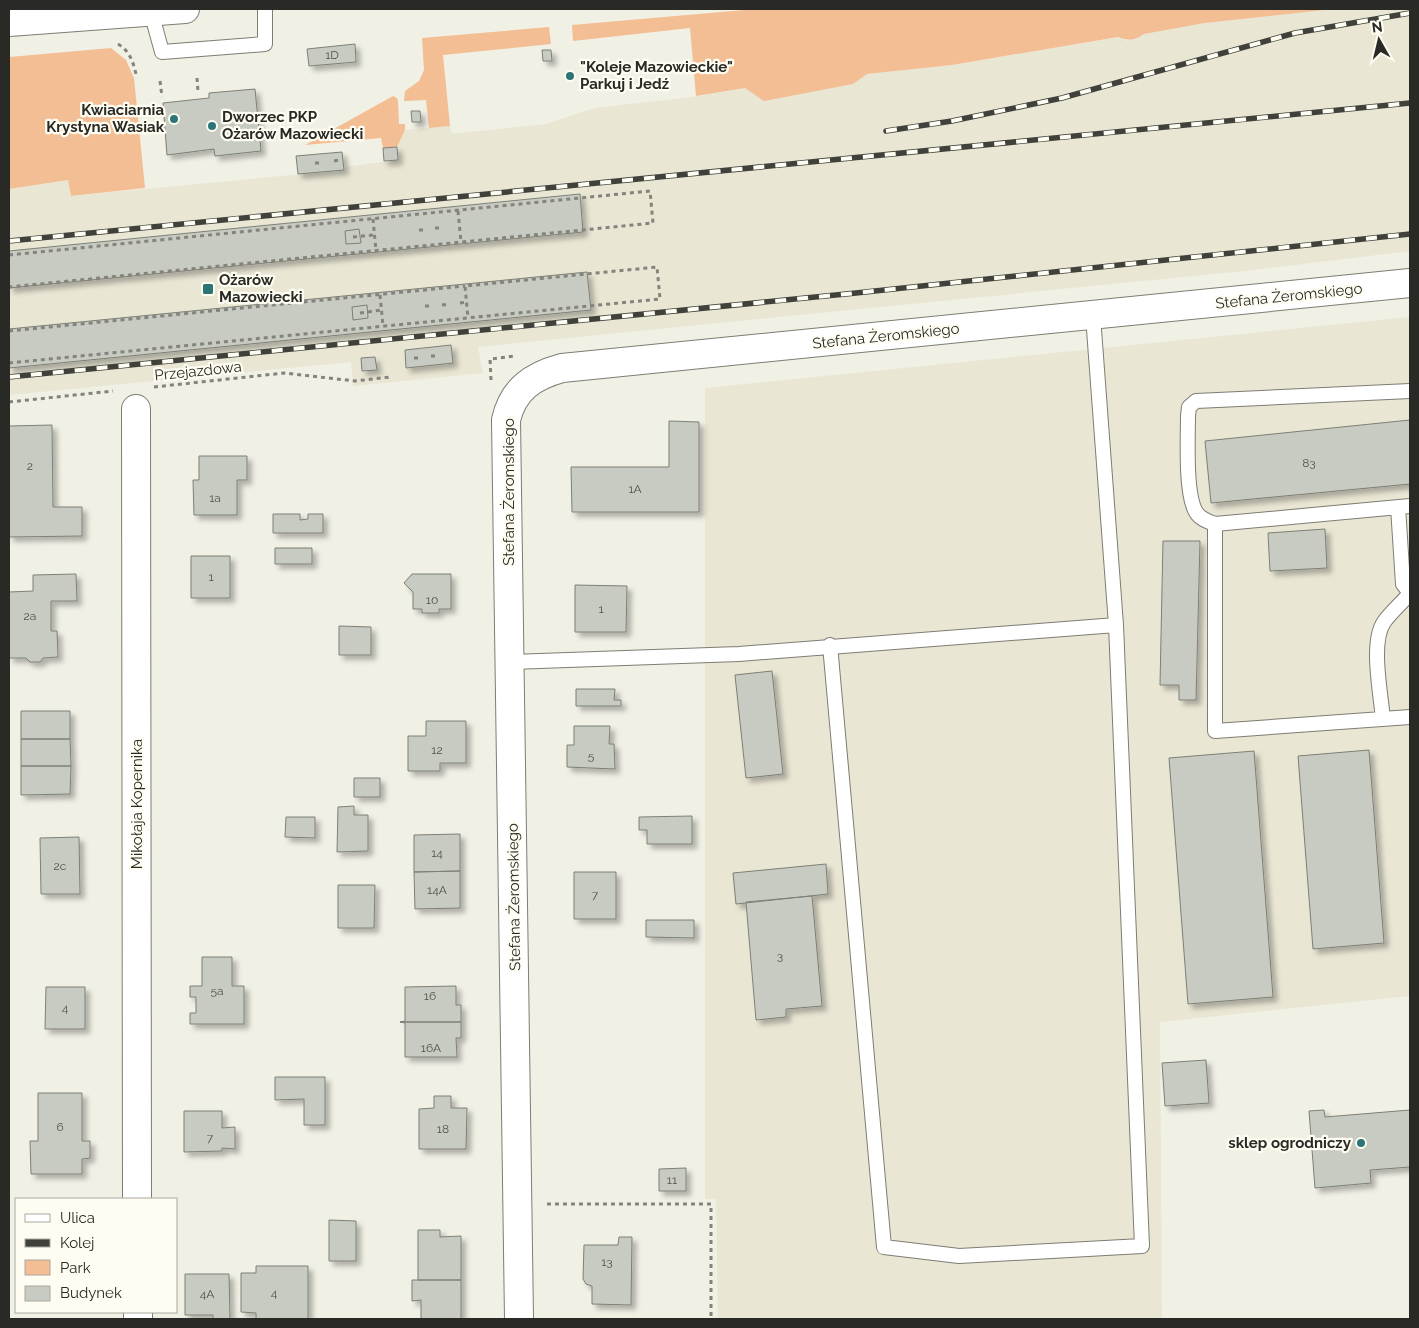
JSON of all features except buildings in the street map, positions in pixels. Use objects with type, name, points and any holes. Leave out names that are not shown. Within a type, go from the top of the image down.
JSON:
[{"type":"street","points":[[9,22],[185,9]]},
{"type":"street","name":"Stefana Żeromskiego","points":[[518,1319],[511,662],[506,420],[509,406],[518,392],[530,380],[544,373],[562,368],[1410,283]]},
{"type":"street","name":"Mikołaja Kopernika","points":[[137,1198],[141,399]]},
{"type":"lane","points":[[139,11],[162,52],[265,44],[265,9]]},
{"type":"lane","points":[[830,645],[884,1247],[959,1256],[1142,1246],[1116,624],[1093,316]]},
{"type":"lane","points":[[1383,719],[1377,656],[1379,632],[1384,622],[1410,593],[1402,584],[1404,506],[1215,524],[1202,519],[1196,513],[1190,496],[1188,416],[1189,407],[1196,401],[1410,391]]},
{"type":"lane","points":[[1215,524],[1215,731],[1410,717]]},
{"type":"lane","points":[[511,662],[739,654],[830,645],[1116,624]]},
{"type":"path","points":[[117,43],[124,47],[133,60],[136,74]]},
{"type":"path","points":[[196,78],[198,92]]},
{"type":"path","points":[[160,82],[162,96]]},
{"type":"path","points":[[334,161],[340,160]]},
{"type":"path","points":[[315,163],[322,163]]},
{"type":"path","points":[[9,255],[650,191],[653,223],[9,287]]},
{"type":"path","points":[[458,210],[461,242]]},
{"type":"path","points":[[373,219],[376,250]]},
{"type":"path","points":[[454,227],[460,226]]},
{"type":"path","points":[[435,228],[442,228]]},
{"type":"path","points":[[419,230],[425,230]]},
{"type":"path","points":[[353,237],[374,234]]},
{"type":"path","points":[[9,331],[657,268],[660,291],[660,299],[9,363]]},
{"type":"path","points":[[465,286],[468,318]]},
{"type":"path","points":[[380,295],[383,326]]},
{"type":"path","points":[[460,303],[467,302]]},
{"type":"path","points":[[442,305],[450,304]]},
{"type":"path","points":[[425,306],[433,306]]},
{"type":"path","points":[[360,313],[382,310]]},
{"type":"path","points":[[431,356],[438,356]]},
{"type":"path","points":[[414,358],[420,358]]},
{"type":"path","name":"Przejazdowa","points":[[141,399],[284,373],[355,381],[390,377]]},
{"type":"path","points":[[9,402],[116,391]]},
{"type":"path","points":[[537,1204],[711,1204],[711,1319]]},
{"type":"shaded area","points":[[1334,9],[1410,9],[1410,251],[1254,270],[478,347],[483,373],[353,386],[351,362],[9,395],[9,189],[68,180],[71,196],[344,170],[344,167],[398,160],[397,147],[405,130],[450,126],[452,134],[546,124],[594,108],[692,97],[745,88],[853,84],[867,74],[952,65],[1119,37],[1127,41],[1137,39],[1144,34],[1205,23]]},
{"type":"shaded area","points":[[1410,317],[1410,996],[1160,1022],[1162,1319],[718,1319],[716,1199],[705,1199],[705,388]]},
{"type":"green space","points":[[756,9],[1334,9],[1205,23],[1144,34],[1132,40],[1118,37],[952,65],[867,74],[853,84],[764,101],[745,88],[696,96],[690,28],[573,41],[572,25]]},
{"type":"green space","points":[[549,27],[551,44],[443,55],[450,126],[429,128],[426,100],[404,101],[405,91],[419,81],[424,70],[422,38]]},
{"type":"green space","points":[[111,48],[126,60],[134,78],[145,188],[71,196],[68,180],[9,189],[9,57]]},
{"type":"green space","points":[[393,96],[398,101],[399,124],[405,124],[405,130],[397,147],[383,148],[381,138],[305,145]]},
{"type":"railway","points":[[886,131],[952,121],[1062,98],[1295,33],[1410,13]]},
{"type":"railway","points":[[9,241],[1410,103]]},
{"type":"railway","points":[[9,377],[856,293],[1410,234]]},
{"type":"place","name":"\"Koleje Mazowieckie\" Parkuj i Jedź","points":[[570,76]]},
{"type":"place","name":"Kwiaciarnia Krystyna Wasiak","points":[[174,119]]},
{"type":"place","name":"Dworzec PKP Ożarów Mazowiecki","points":[[212,126]]},
{"type":"place","name":"Ożarów Mazowiecki","points":[[208,289]]},
{"type":"place","name":"sklep ogrodniczy","points":[[1361,1143]]}]
